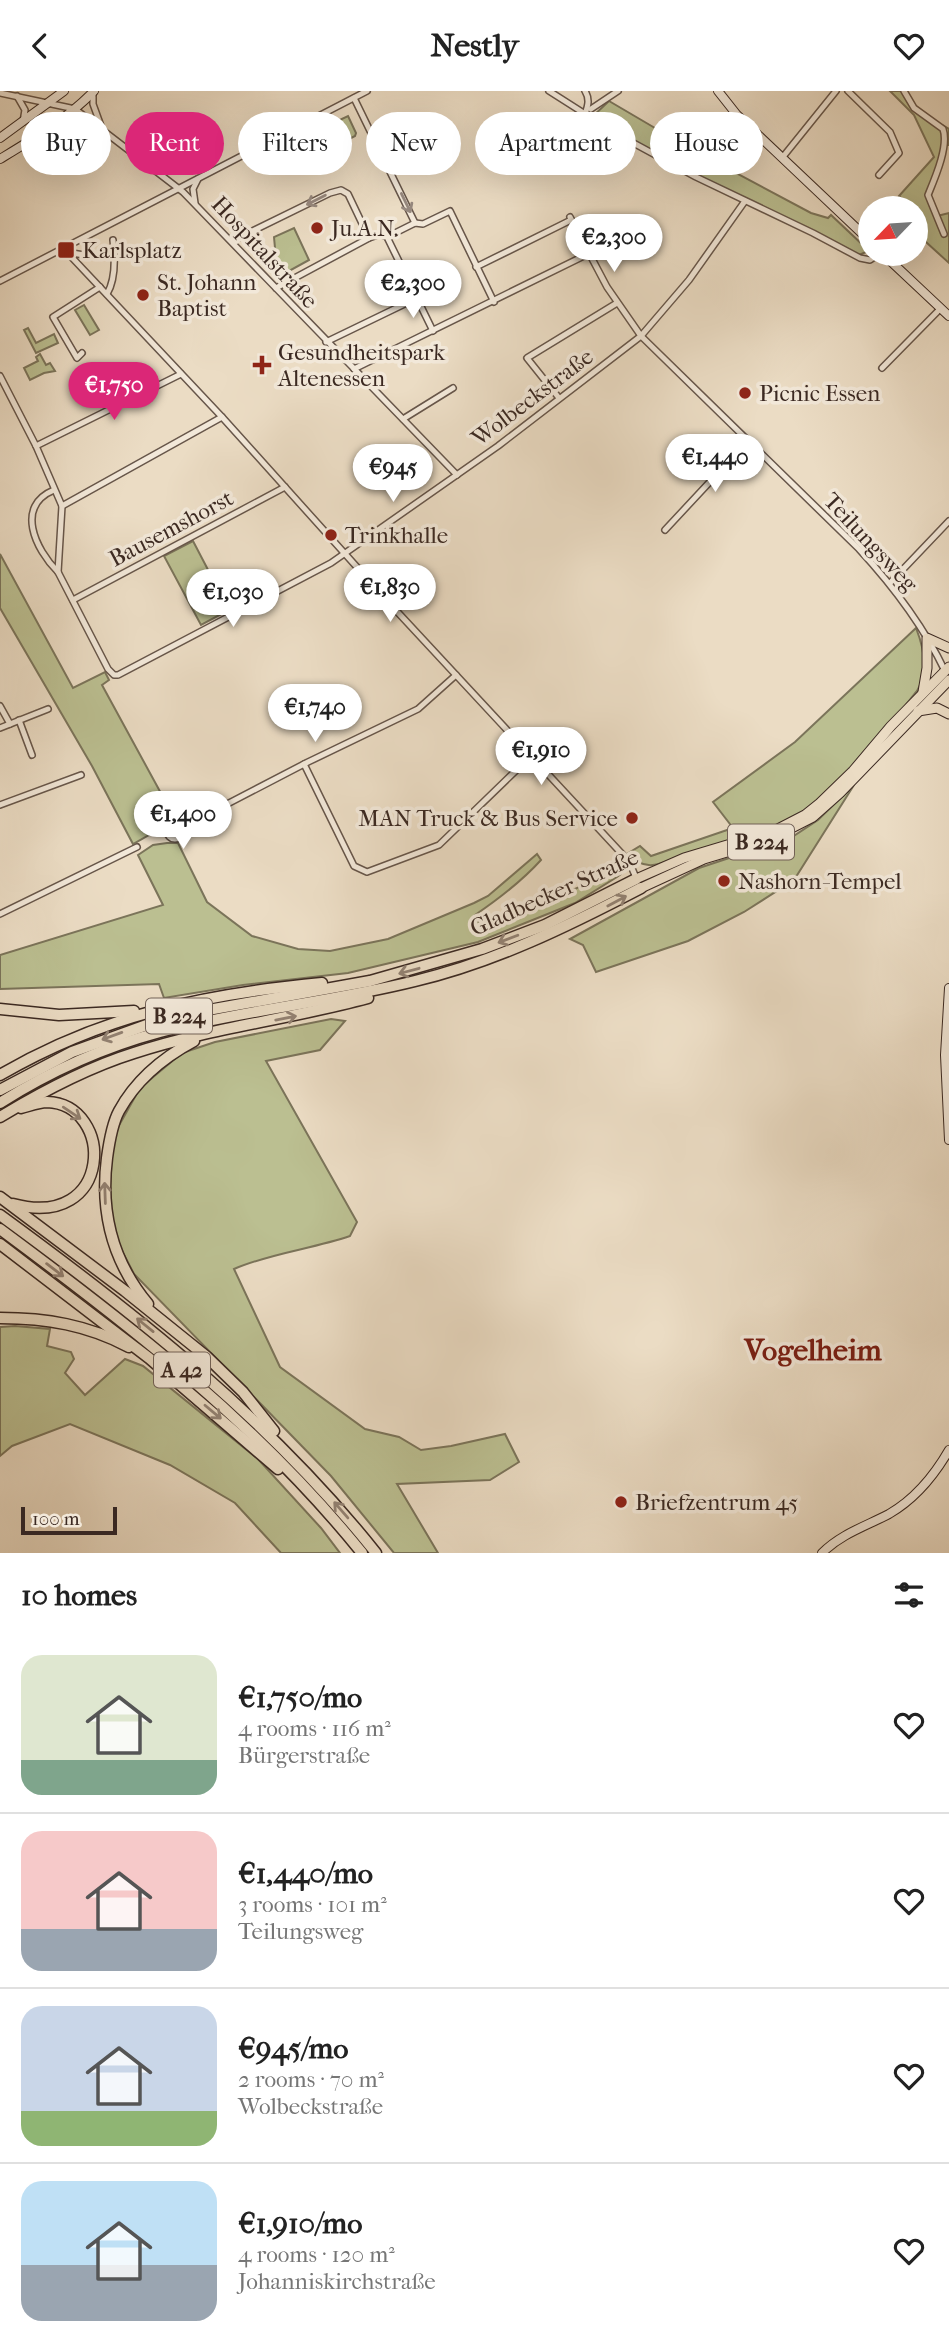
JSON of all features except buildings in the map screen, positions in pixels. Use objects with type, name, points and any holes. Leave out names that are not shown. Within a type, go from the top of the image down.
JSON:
[{"type":"highway","name":"Gladbecker Straße","points":[[0,1090],[72,1052],[155,1022],[370,981],[435,964],[545,925],[638,884]]},
{"type":"highway","name":"Gladbecker Straße","points":[[0,1103],[77,1062],[149,1035],[416,981],[474,964],[540,938],[638,884]]},
{"type":"highway","points":[[0,1009],[59,1015],[95,1014],[157,1009],[251,991],[370,981]]},
{"type":"highway","points":[[4,1114],[55,1085],[108,1062],[162,1045],[336,1007],[416,981]]},
{"type":"highway","points":[[0,1075],[76,1037],[157,1009]]},
{"type":"highway","points":[[163,1322],[131,1281],[112,1240],[106,1217],[104,1180],[108,1146],[118,1113],[149,1072],[193,1041],[236,1028]]},
{"type":"highway","points":[[3,1199],[38,1209],[66,1203],[87,1183],[95,1155],[93,1140],[87,1127],[78,1115],[65,1107],[48,1102],[4,1114]]},
{"type":"highway","points":[[3,1199],[125,1291],[206,1357],[243,1392],[304,1469]]},
{"type":"highway","name":"A 42","points":[[0,1215],[112,1299],[192,1363],[241,1407],[304,1469],[376,1553]]},
{"type":"highway","name":"A 42","points":[[0,1229],[184,1370],[296,1476],[362,1553]]},
{"type":"highway","points":[[0,1244],[149,1358],[240,1434],[345,1532]]},
{"type":"highway","points":[[0,1318],[58,1321],[109,1337],[149,1358]]},
{"type":"main road","points":[[37,112],[64,91]]},
{"type":"main road","points":[[0,159],[75,109],[93,91]]},
{"type":"main road","points":[[718,91],[737,115],[858,230]]},
{"type":"main road","points":[[0,138],[21,124]]},
{"type":"main road","points":[[894,266],[949,316]]},
{"type":"main road","points":[[922,692],[927,668],[928,638],[949,648]]},
{"type":"main road","name":"Gladbecker Straße","points":[[638,884],[684,857],[774,831],[804,815],[853,771],[922,692],[947,669]]},
{"type":"main road","name":"Gladbecker Straße","points":[[638,884],[704,859],[770,839],[813,817],[840,793],[949,681]]},
{"type":"main road","points":[[918,711],[937,708],[949,713]]},
{"type":"main road","points":[[949,988],[945,1074],[949,1140]]},
{"type":"main road","points":[[822,1553],[844,1536],[907,1502],[933,1476],[949,1451]]},
{"type":"street","points":[[93,91],[96,112]]},
{"type":"street","points":[[0,281],[367,91]]},
{"type":"street","points":[[549,91],[582,112]]},
{"type":"street","points":[[585,91],[588,96],[586,112]]},
{"type":"street","points":[[591,109],[618,91]]},
{"type":"street","points":[[782,158],[836,91]]},
{"type":"street","points":[[848,91],[890,132],[899,153],[879,175]]},
{"type":"street","points":[[904,91],[914,109],[946,134],[945,152],[929,195],[944,234]]},
{"type":"street","points":[[0,93],[75,109]]},
{"type":"street","points":[[17,96],[25,112]]},
{"type":"street","points":[[354,98],[415,223]]},
{"type":"street","name":"Hospitalstraße","points":[[75,109],[79,112]]},
{"type":"street","name":"Hospitalstraße","points":[[111,135],[195,202],[326,342],[457,475]]},
{"type":"street","points":[[636,146],[858,257]]},
{"type":"street","name":"Hospitalstraße","points":[[195,202],[193,189],[198,178]]},
{"type":"street","points":[[232,241],[341,190],[348,194],[369,238]]},
{"type":"street","name":"Wolbeckstraße","points":[[73,600],[108,669],[118,675],[331,563],[498,446],[641,336],[689,280],[745,201]]},
{"type":"street","points":[[387,237],[415,223],[424,224],[450,211],[494,302]]},
{"type":"street","name":"Teilungsweg","points":[[476,267],[571,219],[617,303],[641,336],[859,549],[890,583],[947,669],[949,681]]},
{"type":"street","points":[[276,288],[380,234],[387,237],[433,331]]},
{"type":"street","points":[[107,294],[114,264],[113,240]]},
{"type":"street","points":[[63,248],[222,417],[623,855],[638,884]]},
{"type":"street","points":[[72,253],[84,255]]},
{"type":"street","points":[[354,369],[588,254]]},
{"type":"street","points":[[82,353],[76,358],[53,317],[100,287]]},
{"type":"street","points":[[326,342],[417,298]]},
{"type":"street","points":[[559,398],[527,358],[617,303]]},
{"type":"street","points":[[882,367],[941,308]]},
{"type":"street","points":[[36,446],[181,374]]},
{"type":"street","points":[[0,376],[36,446],[62,506],[58,572]]},
{"type":"street","points":[[403,419],[453,388]]},
{"type":"street","points":[[62,506],[222,417]]},
{"type":"street","points":[[665,530],[747,442]]},
{"type":"street","name":"Bausemshorst","points":[[73,600],[285,487]]},
{"type":"street","points":[[54,489],[36,501],[31,519],[32,529],[73,600]]},
{"type":"street","points":[[890,583],[949,521]]},
{"type":"street","points":[[183,827],[418,709],[456,675]]},
{"type":"street","points":[[0,706],[10,724]]},
{"type":"street","points":[[0,728],[48,709]]},
{"type":"street","points":[[19,720],[32,755]]},
{"type":"street","points":[[304,764],[354,866],[367,872],[439,845],[531,756]]},
{"type":"street","points":[[0,805],[81,775]]},
{"type":"street","points":[[0,914],[137,846]]},
{"type":"green space","points":[[890,91],[903,91],[913,109],[949,129],[949,145],[946,145],[928,195],[937,216],[949,213],[949,263],[928,244],[928,196],[899,196],[934,157],[914,115]]},
{"type":"green space","points":[[609,101],[628,112],[597,112]]},
{"type":"green space","points":[[636,117],[650,125],[650,150],[636,142]]},
{"type":"green space","points":[[697,175],[740,175],[811,213],[828,218],[831,215],[858,240],[858,255],[757,207]]},
{"type":"green space","points":[[294,228],[309,260],[280,276],[269,265],[272,262],[265,255],[275,248],[274,237]]},
{"type":"green space","points":[[84,305],[99,330],[90,335],[75,310]]},
{"type":"green space","points":[[28,328],[36,343],[54,334],[58,343],[36,353],[24,330]]},
{"type":"green space","points":[[40,354],[46,365],[50,363],[55,371],[30,380],[24,368],[38,361],[36,357]]},
{"type":"green space","points":[[193,541],[229,610],[201,625],[164,556]]},
{"type":"green space","points":[[0,554],[73,688],[105,672],[109,680],[102,685],[175,819],[133,844],[92,766],[0,608]]},
{"type":"green space","points":[[916,628],[924,660],[923,676],[917,691],[859,760],[809,808],[768,829],[658,864],[643,864],[627,854],[640,846],[651,856],[733,828],[713,802],[795,742]]},
{"type":"green space","points":[[854,785],[794,880],[744,912],[688,941],[596,972],[583,945],[570,939],[699,868],[792,837],[818,820]]},
{"type":"green space","points":[[178,843],[207,902],[252,936],[298,949],[330,951],[388,939],[488,896],[537,854],[541,860],[533,868],[475,915],[482,929],[621,869],[621,874],[575,903],[478,942],[348,973],[243,985],[164,998],[159,984],[0,989],[0,955],[163,905],[138,855],[153,845]]},
{"type":"green space","points":[[331,1019],[345,1021],[320,1050],[266,1061],[357,1222],[350,1236],[234,1269],[280,1367],[365,1429],[399,1437],[421,1450],[505,1434],[519,1462],[490,1480],[397,1484],[438,1553],[394,1553],[331,1476],[134,1274],[119,1245],[109,1213],[111,1155],[117,1129],[140,1088],[182,1053],[215,1042]]},
{"type":"green space","points":[[0,1327],[50,1329],[47,1346],[71,1352],[74,1359],[65,1373],[85,1395],[125,1359],[143,1366],[258,1459],[321,1528],[340,1553],[281,1553],[235,1503],[170,1465],[70,1424],[12,1446],[0,1456]]},
{"type":"place","name":"Ju.A.N.","points":[[317,228]]},
{"type":"place","name":"Karlsplatz","points":[[66,250]]},
{"type":"place","name":"St. Johann Baptist","points":[[143,295]]},
{"type":"place","name":"Gesundheitspark Altenessen","points":[[262,365]]},
{"type":"place","name":"Picnic Essen","points":[[745,393]]},
{"type":"place","name":"Trinkhalle","points":[[331,535]]},
{"type":"place","name":"MAN Truck & Bus Service","points":[[632,818]]},
{"type":"place","name":"Nashorn-Tempel","points":[[724,881]]},
{"type":"place","name":"Briefzentrum 45","points":[[621,1502]]},
{"type":"district","name":"Vogelheim","points":[[813,1350]]}]
